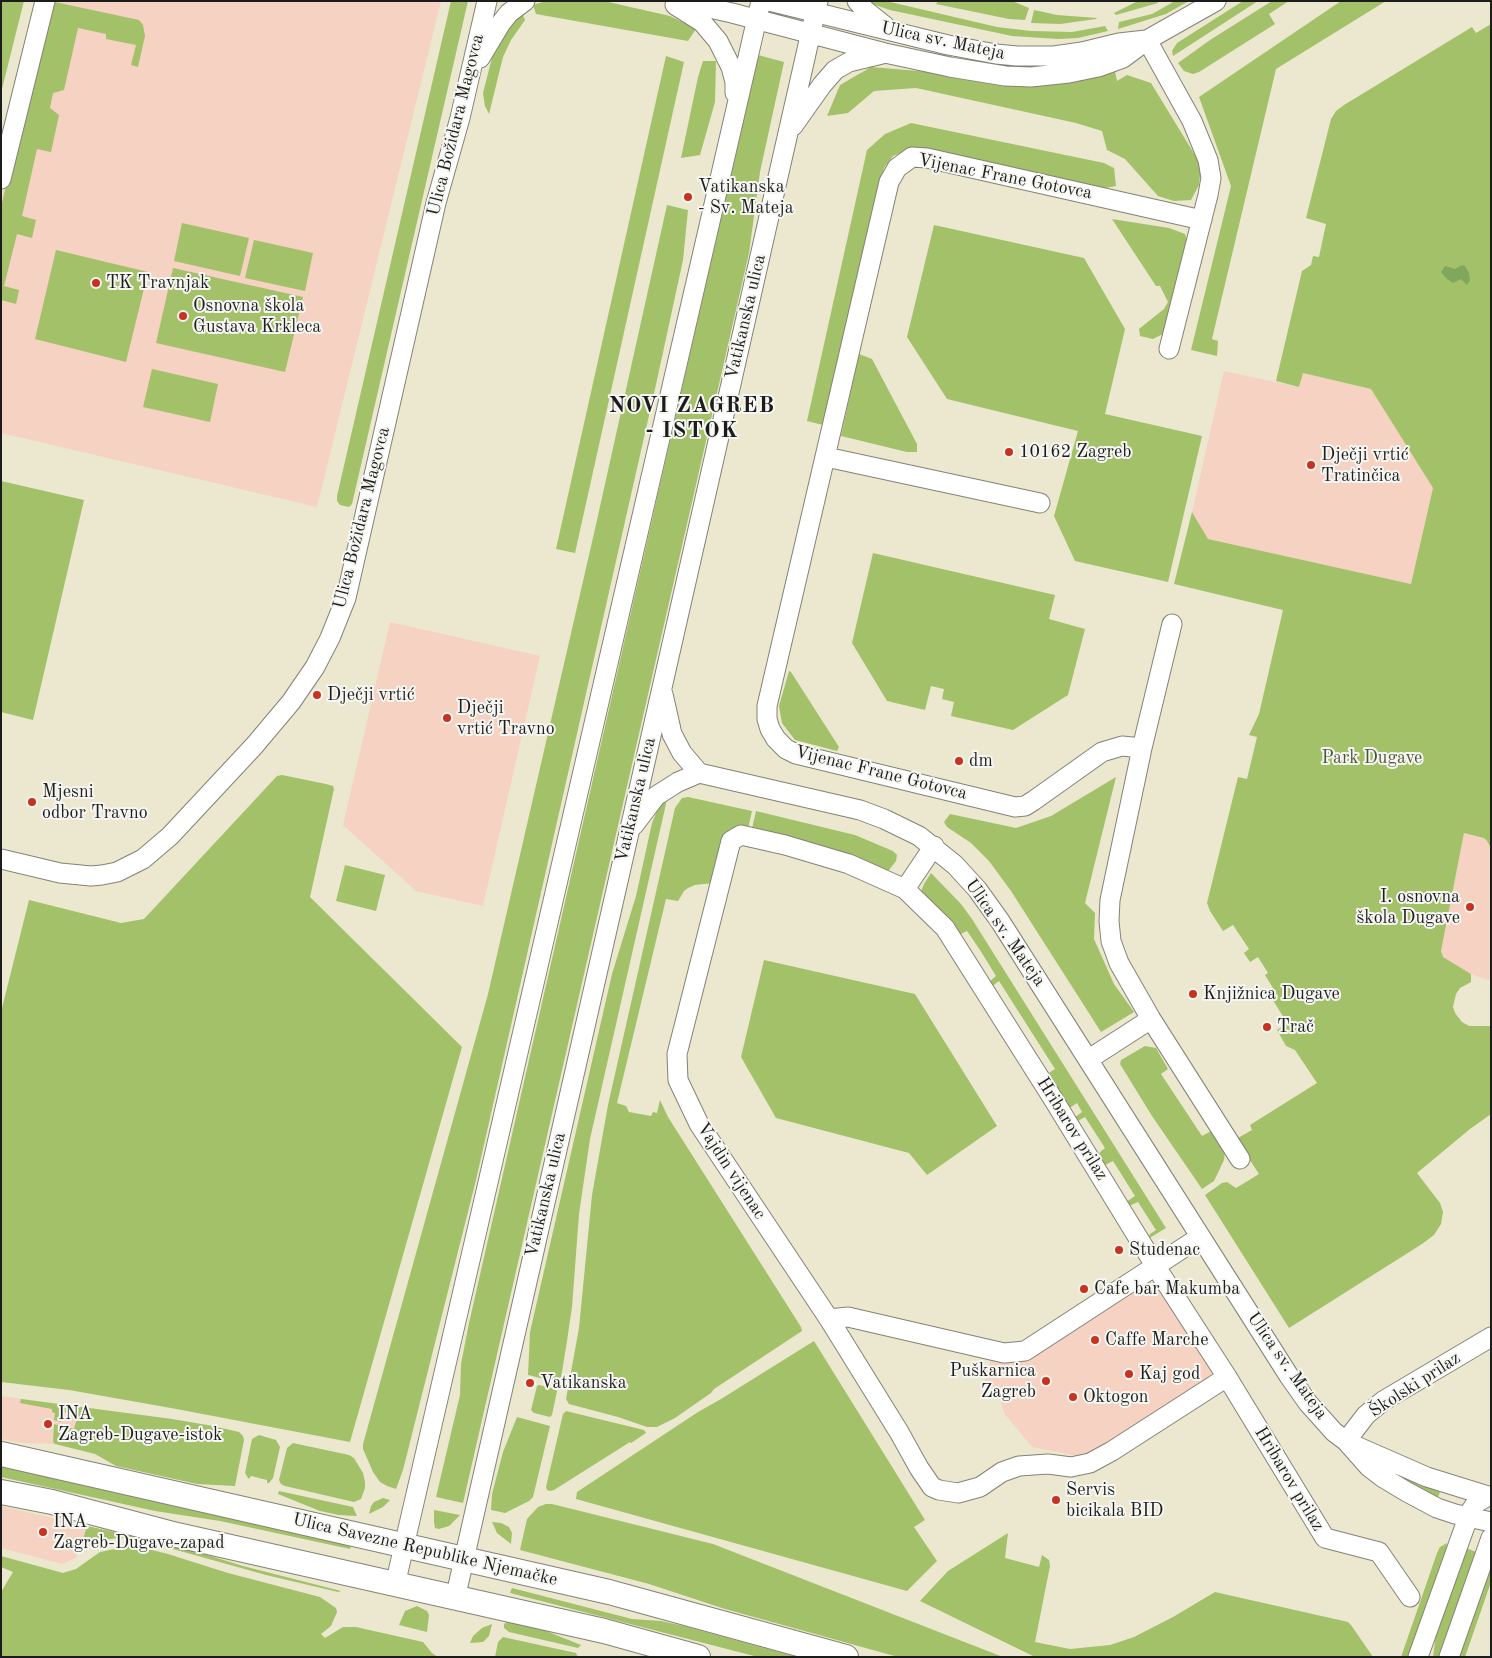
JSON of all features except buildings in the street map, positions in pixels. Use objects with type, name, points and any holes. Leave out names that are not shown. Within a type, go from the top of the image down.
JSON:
[{"type":"main road","name":"Ulica Savezne Republike Njemačke","points":[[1,1454],[609,1592],[846,1657]]},
{"type":"main road","points":[[1,1492],[52,1502],[177,1535],[604,1631],[698,1657]]},
{"type":"street","points":[[1,179],[45,1]]},
{"type":"street","name":"Ulica Božidara Magovca","points":[[1,859],[60,873],[102,876],[117,872],[143,859],[170,836],[254,746],[291,702],[315,667],[330,638],[346,598],[434,213],[460,118],[486,1]]},
{"type":"street","points":[[469,77],[501,22],[509,13],[525,1]]},
{"type":"street","points":[[668,1],[702,22],[718,41],[727,56],[735,82],[734,114]]},
{"type":"street","points":[[678,1],[759,10],[810,34]]},
{"type":"street","name":"Ulica sv. Mateja","points":[[770,1],[817,7],[895,32],[975,51],[1017,56],[1054,56],[1082,52],[1119,43],[1147,40]]},
{"type":"street","points":[[857,1],[866,11],[895,32]]},
{"type":"street","name":"Ulica sv. Mateja","points":[[810,34],[886,53],[983,73],[1032,77],[1069,73],[1123,58],[1147,40],[1216,1]]},
{"type":"street","name":"Vatikanska ulica","points":[[455,1598],[817,7]]},
{"type":"street","points":[[394,1585],[759,10]]},
{"type":"street","points":[[1147,40],[1192,121],[1208,160],[1211,178],[1169,349]]},
{"type":"street","points":[[788,133],[835,70],[849,62],[886,53]]},
{"type":"street","name":"Vijenac Frane Gotovca","points":[[1142,748],[1122,746],[1102,752],[1034,801],[1025,806],[1016,807],[808,758],[786,749],[776,740],[767,718],[767,706],[889,182],[897,168],[912,157],[936,160],[1202,220]]},
{"type":"street","points":[[826,457],[1040,503]]},
{"type":"street","points":[[1172,624],[1142,748],[1110,900],[1109,921],[1111,941],[1118,963],[1151,1019],[1240,1159]]},
{"type":"street","points":[[630,830],[656,796],[678,782],[699,773],[682,754],[672,734],[662,688]]},
{"type":"street","name":"Ulica sv. Mateja","points":[[699,773],[860,810],[884,818],[919,836],[934,846],[955,865],[977,889],[1000,921],[1200,1237],[1308,1403],[1369,1467],[1407,1492],[1437,1508],[1491,1522]]},
{"type":"street","name":"Vajdin vijenac","points":[[829,1319],[699,1124],[678,1080],[677,1054],[731,841],[741,835],[785,845],[849,864],[905,889]]},
{"type":"street","points":[[905,889],[934,846]]},
{"type":"street","name":"Hribarov prilaz","points":[[905,889],[945,928],[1156,1267],[1228,1377],[1325,1538],[1379,1552],[1410,1598]]},
{"type":"street","points":[[1089,1059],[1151,1019]]},
{"type":"street","points":[[1200,1237],[1025,1352],[1004,1353],[848,1317],[829,1319],[923,1474],[932,1486],[949,1492],[958,1493],[980,1487],[1002,1472],[1019,1466],[1048,1464],[1071,1467],[1090,1463],[1228,1377]]},
{"type":"street","name":"Školski prilaz","points":[[1346,1441],[1366,1415],[1383,1401],[1491,1337]]},
{"type":"street","name":"Ulica sv. Mateja","points":[[1346,1441],[1426,1477],[1490,1498]]},
{"type":"street","points":[[1418,1657],[1467,1517],[1476,1503],[1490,1498]]},
{"type":"street","points":[[1449,1657],[1491,1538]]},
{"type":"shaded area","name":"Osnovna škola Gustava Krkleca","points":[[51,1],[441,1],[317,507],[1,433],[1,200]]},
{"type":"shaded area","name":"Dječji vrtić Tratinčica","points":[[1224,371],[1299,387],[1303,373],[1371,389],[1433,488],[1411,584],[1208,539],[1192,512]]},
{"type":"shaded area","name":"Dječji vrtić Travno","points":[[390,622],[540,656],[483,906],[416,891],[343,825]]},
{"type":"shaded area","name":"I. osnovna škola Dugave","points":[[1464,833],[1484,838],[1491,848],[1491,981],[1471,974],[1443,957],[1441,951]]},
{"type":"shaded area","points":[[1152,1285],[1161,1288],[1211,1366],[1212,1372],[1205,1382],[1088,1454],[1077,1456],[1032,1447],[1004,1413],[998,1389],[984,1386],[991,1358],[1030,1357],[1145,1286]]},
{"type":"shaded area","name":"INA Zagreb-Dugave-istok","points":[[1,1396],[97,1409],[89,1452],[55,1444],[22,1443],[1,1439]]},
{"type":"shaded area","name":"INA Zagreb-Dugave-zapad","points":[[1,1506],[87,1526],[76,1558],[62,1564],[1,1548]]},
{"type":"green space","points":[[1,1],[24,1],[1,93]]},
{"type":"green space","points":[[50,1],[139,20],[143,25],[145,36],[138,67],[131,65],[136,45],[106,39],[106,34],[78,28],[64,90],[53,93],[50,108],[59,115],[51,152],[37,149],[22,216],[36,220],[32,238],[17,234],[4,286],[19,290],[16,304],[1,300],[1,207]]},
{"type":"green space","points":[[451,1],[468,1],[352,504],[349,507],[340,505],[337,501],[337,496]]},
{"type":"green space","points":[[546,1],[604,1],[670,16],[696,29],[688,41],[536,14],[533,5]]},
{"type":"green space","points":[[868,1],[886,1],[997,27],[1031,31],[1072,32],[1105,26],[1108,31],[1078,38],[1058,39],[1012,36],[890,10]]},
{"type":"green space","points":[[938,1],[1012,1],[1029,8],[1025,20],[1009,19],[936,4]]},
{"type":"green space","points":[[1138,1],[1157,1],[1158,3],[1116,15],[1114,13]]},
{"type":"green space","points":[[1175,1],[1189,1],[1166,14],[1118,29],[1119,22],[1152,14]]},
{"type":"green space","points":[[1243,1],[1258,1],[1173,56],[1172,51],[1177,43]]},
{"type":"green space","points":[[1272,1],[1289,1],[1269,14],[1275,24],[1199,72],[1193,74],[1184,71],[1178,63],[1210,40]]},
{"type":"green space","points":[[1341,1],[1386,1],[1276,69],[1212,339],[1218,341],[1217,356],[1191,350],[1231,186],[1199,97]]},
{"type":"green space","points":[[1034,10],[1057,15],[1097,18],[1060,24],[1031,23]]},
{"type":"green space","points":[[522,13],[525,20],[511,40],[503,57],[489,114],[485,106],[483,93],[494,50],[508,26]]},
{"type":"green space","name":"Park Dugave","points":[[1491,24],[1491,848],[1484,838],[1464,833],[1441,951],[1443,957],[1471,974],[1471,982],[1460,988],[1456,994],[1453,1007],[1455,1013],[1462,1022],[1469,1026],[1491,1026],[1491,1114],[1417,1173],[1440,1203],[1443,1212],[1441,1224],[1434,1235],[1289,1328],[1205,1195],[1222,1183],[1227,1182],[1236,1188],[1259,1174],[1236,1139],[1252,1130],[1250,1125],[1317,1083],[1295,1050],[1286,1046],[1277,1030],[1287,1023],[1268,992],[1273,988],[1265,975],[1268,973],[1258,957],[1250,962],[1244,953],[1249,949],[1233,925],[1223,931],[1207,903],[1238,777],[1247,779],[1257,737],[1249,735],[1259,714],[1283,610],[1174,584],[1192,512],[1208,539],[1411,584],[1433,488],[1371,389],[1303,373],[1299,387],[1276,381],[1302,271],[1311,265],[1313,256],[1319,257],[1326,224],[1306,218],[1331,119],[1336,111],[1344,105],[1472,27],[1476,33]]},
{"type":"green space","points":[[758,55],[784,62],[760,172],[749,253],[463,1503],[436,1497],[460,1395],[461,1364],[469,1323]]},
{"type":"green space","points":[[666,56],[684,62],[575,553],[556,549]]},
{"type":"green space","points":[[703,61],[716,61],[715,102],[700,155],[681,158],[698,77]]},
{"type":"green space","points":[[1114,66],[1117,81],[1127,75],[1151,83],[1201,165],[1199,185],[1191,200],[1174,201],[1158,196],[1125,159],[1107,150],[1102,131],[1076,123],[916,88],[874,91],[848,113],[827,116],[840,85],[871,67],[954,74]]},
{"type":"green space","points":[[911,123],[1104,163],[1114,168],[1116,186],[1100,189],[908,150],[893,156],[884,168],[823,425],[807,421],[867,150],[885,134]]},
{"type":"green space","points":[[667,205],[688,210],[683,260],[476,1180],[403,1470],[396,1489],[380,1482],[373,1472],[363,1449],[363,1444],[488,994]]},
{"type":"green space","points":[[1112,219],[1169,228],[1185,234],[1189,246],[1165,333],[1153,339],[1140,336],[1139,329],[1164,309],[1168,302],[1160,286],[1156,286]]},
{"type":"green space","points":[[182,223],[249,238],[240,276],[174,261]]},
{"type":"green space","points":[[934,225],[1084,258],[1125,329],[1105,414],[1202,436],[1168,582],[1075,561],[1054,516],[1078,431],[947,399],[907,337]]},
{"type":"green space","points":[[254,240],[313,253],[305,291],[245,278]]},
{"type":"green space","points":[[56,250],[148,272],[126,362],[35,339]]},
{"type":"green space","points":[[1462,265],[1465,266],[1469,273],[1470,280],[1467,285],[1461,279],[1453,283],[1441,272],[1445,266],[1455,269]]},
{"type":"green space","points":[[173,268],[303,297],[285,372],[156,343]]},
{"type":"green space","points":[[859,354],[872,359],[917,444],[917,452],[907,452],[841,436]]},
{"type":"green space","points":[[152,369],[218,384],[210,422],[143,407]]},
{"type":"green space","points":[[1,481],[84,500],[33,720],[1,712]]},
{"type":"green space","points":[[873,553],[1055,595],[1049,619],[1085,629],[1068,695],[1013,730],[951,716],[954,702],[942,699],[944,689],[931,686],[925,710],[887,701],[852,643]]},
{"type":"green space","points":[[789,671],[839,747],[837,751],[795,740],[782,723],[779,706]]},
{"type":"green space","points":[[282,775],[326,784],[333,786],[334,789],[310,897],[462,1047],[350,1442],[69,1390],[1,1382],[1,1012],[29,900],[121,923],[144,919],[277,776]]},
{"type":"green space","points":[[1116,777],[1085,903],[1095,913],[1094,939],[1114,984],[1134,1012],[1101,1032],[1011,891],[989,861],[971,843],[947,827],[944,822],[950,814],[1016,828],[1051,816]]},
{"type":"green space","points":[[668,795],[590,1139],[579,1214],[572,1307],[567,1341],[561,1378],[553,1381],[528,1375],[530,1332],[612,974],[636,896],[652,823],[660,804]]},
{"type":"green space","points":[[688,797],[752,811],[747,833],[730,829],[720,874],[713,883],[695,885],[688,888],[678,901],[666,899],[617,1103],[626,1106],[629,1112],[651,1116],[653,1112],[657,1113],[660,1100],[668,1117],[802,1331],[714,1389],[675,1418],[657,1427],[647,1427],[569,1404],[566,1399],[579,1328],[592,1195],[608,1105],[675,808],[682,798]]},
{"type":"green space","points":[[756,811],[855,835],[893,851],[897,855],[896,861],[886,874],[751,833]]},
{"type":"green space","points":[[345,865],[385,875],[376,911],[336,901]]},
{"type":"green space","points":[[931,873],[961,904],[972,919],[1166,1228],[1148,1239],[1150,1234],[1156,1230],[1138,1202],[1129,1206],[1126,1202],[1135,1196],[1113,1161],[1103,1165],[1098,1158],[1100,1152],[1105,1148],[1085,1117],[1076,1122],[1074,1118],[1082,1112],[1077,1103],[1068,1109],[1044,1076],[1055,1069],[999,981],[991,987],[988,983],[996,976],[980,950],[967,931],[957,936],[920,894]]},
{"type":"green space","points":[[764,960],[915,994],[997,1126],[927,1175],[909,1153],[776,1118],[741,1057]]},
{"type":"green space","points":[[1145,1046],[1156,1048],[1168,1069],[1161,1074],[1202,1136],[1213,1130],[1225,1151],[1224,1160],[1214,1181],[1202,1189],[1152,1116],[1120,1064],[1121,1060]]},
{"type":"green space","points":[[814,1341],[925,1520],[914,1527],[937,1561],[907,1591],[576,1499],[577,1492],[698,1412]]},
{"type":"green space","points":[[537,1386],[557,1391],[550,1417],[534,1413],[531,1410]]},
{"type":"green space","points":[[21,1399],[172,1419],[239,1432],[244,1440],[235,1486],[197,1484],[116,1466],[95,1454],[55,1444],[53,1442],[54,1424],[74,1429],[78,1415],[63,1412],[61,1422],[54,1420],[55,1413],[52,1412],[52,1409],[20,1403]]},
{"type":"green space","points":[[566,1411],[644,1430],[646,1433],[550,1491],[546,1487],[563,1414]]},
{"type":"green space","points":[[517,1417],[550,1426],[533,1497],[505,1513],[491,1510],[492,1494],[503,1452]]},
{"type":"green space","points":[[259,1435],[276,1440],[280,1447],[273,1478],[269,1483],[267,1483],[267,1480],[251,1476],[249,1479],[245,1473],[252,1439]]},
{"type":"green space","points":[[293,1443],[349,1455],[354,1458],[363,1473],[365,1482],[361,1499],[354,1502],[281,1484],[279,1480],[287,1448]]},
{"type":"green space","points":[[1360,1451],[1422,1485],[1440,1492],[1437,1500],[1409,1486]]},
{"type":"green space","points":[[1,1465],[351,1545],[350,1549],[220,1521],[155,1511],[1,1477]]},
{"type":"green space","points":[[279,1491],[353,1507],[357,1516],[320,1511],[278,1494]]},
{"type":"green space","points":[[383,1498],[390,1500],[383,1507],[369,1514],[374,1502]]},
{"type":"green space","points":[[546,1504],[713,1544],[1003,1657],[898,1657],[725,1609],[649,1584],[520,1550],[527,1519],[538,1507]]},
{"type":"green space","points":[[434,1510],[460,1515],[449,1526],[439,1529],[435,1528]]},
{"type":"green space","points":[[492,1522],[501,1523],[509,1527],[512,1533],[511,1544],[497,1533]]},
{"type":"green space","points":[[87,1526],[178,1546],[243,1566],[341,1591],[338,1592],[266,1575],[128,1537],[103,1540],[83,1539]]},
{"type":"green space","points":[[1008,1533],[1005,1558],[1039,1567],[1042,1555],[1049,1560],[1050,1566],[1035,1642],[1070,1649],[1110,1645],[1134,1637],[1215,1592],[1348,1622],[1373,1657],[1035,1657],[920,1601],[948,1571]]},
{"type":"green space","points":[[1447,1543],[1446,1551],[1409,1657],[1401,1657],[1437,1553],[1440,1547]]},
{"type":"green space","points":[[129,1546],[168,1554],[228,1573],[320,1597],[336,1608],[337,1612],[331,1626],[321,1634],[325,1638],[343,1627],[356,1627],[423,1642],[438,1657],[1,1657],[1,1592],[13,1572],[1,1567],[1,1556],[63,1573],[76,1569],[100,1552]]},
{"type":"green space","points":[[1466,1548],[1476,1552],[1439,1657],[1433,1657],[1436,1634]]},
{"type":"green space","points":[[1491,1562],[1491,1582],[1465,1657],[1457,1657]]},
{"type":"green space","points":[[512,1588],[632,1619],[661,1621],[684,1626],[797,1657],[758,1657],[510,1593]]},
{"type":"green space","points":[[417,1606],[427,1611],[429,1615],[427,1632],[399,1625],[405,1611]]},
{"type":"green space","points":[[507,1622],[541,1629],[581,1645],[578,1648],[509,1632],[504,1628],[504,1624]]},
{"type":"green space","points":[[492,1624],[489,1636],[483,1642],[470,1643],[473,1636],[482,1628]]},
{"type":"green space","points":[[503,1637],[576,1653],[578,1657],[495,1657],[498,1642]]},
{"type":"place","name":"Vatikanska - Sv. Mateja","points":[[688,197]]},
{"type":"place","name":"TK Travnjak","points":[[96,283]]},
{"type":"place","name":"Osnovna škola Gustava Krkleca","points":[[183,316]]},
{"type":"place","name":"10162 Zagreb","points":[[1009,452]]},
{"type":"place","name":"Dječji vrtić Tratinčica","points":[[1311,465]]},
{"type":"place","name":"Dječji vrtić","points":[[317,695]]},
{"type":"place","name":"Dječji vrtić Travno","points":[[447,718]]},
{"type":"place","name":"dm","points":[[959,761]]},
{"type":"place","name":"Mjesni odbor Travno","points":[[32,802]]},
{"type":"place","name":"I. osnovna škola Dugave","points":[[1470,907]]},
{"type":"place","name":"Knjižnica Dugave","points":[[1193,994]]},
{"type":"place","name":"Trač","points":[[1267,1027]]},
{"type":"place","name":"Studenac","points":[[1119,1250]]},
{"type":"place","name":"Cafe bar Makumba","points":[[1084,1289]]},
{"type":"place","name":"Caffe Marche","points":[[1095,1340]]},
{"type":"place","name":"Kaj god","points":[[1129,1374]]},
{"type":"place","name":"Puškarnica Zagreb","points":[[1046,1381]]},
{"type":"place","name":"Vatikanska","points":[[530,1383]]},
{"type":"place","name":"Oktogon","points":[[1073,1397]]},
{"type":"place","name":"INA Zagreb-Dugave-istok","points":[[48,1424]]},
{"type":"place","name":"Servis bicikala BID","points":[[1056,1500]]},
{"type":"place","name":"INA Zagreb-Dugave-zapad","points":[[43,1532]]},
{"type":"district","name":"NOVI ZAGREB - ISTOK","points":[[692,418]]}]
